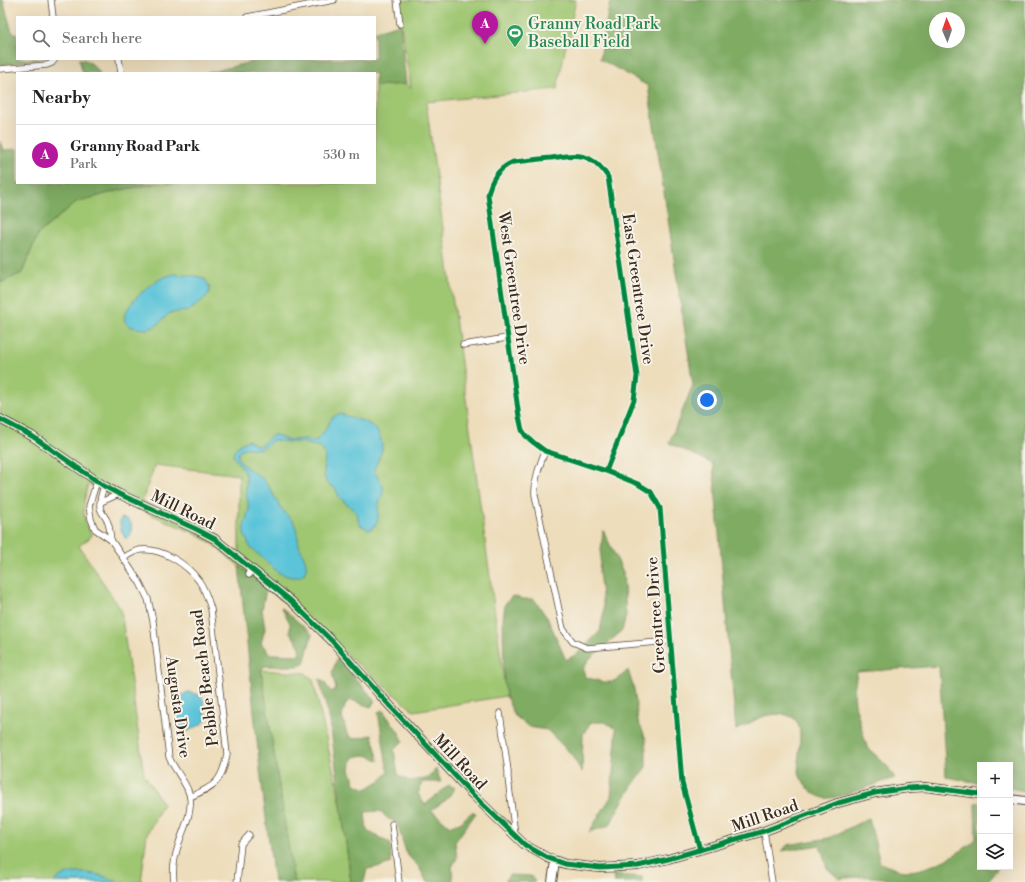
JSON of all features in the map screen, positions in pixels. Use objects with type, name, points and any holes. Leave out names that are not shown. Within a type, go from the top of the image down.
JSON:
[{"type":"main road","name":"Mill Road","points":[[0,419],[32,436],[101,484],[119,494],[196,528],[215,540],[249,571],[291,602],[334,642],[379,694],[473,795],[515,836],[533,850],[555,861],[565,864],[600,868],[627,867],[700,850],[764,831],[838,804],[885,791],[925,788],[977,794]]},
{"type":"main road","points":[[1013,799],[1025,801]]},
{"type":"main road","points":[[552,882],[555,861]]},
{"type":"street","points":[[51,0],[53,16]]},
{"type":"street","points":[[253,16],[321,1],[334,0]]},
{"type":"street","points":[[397,0],[400,24]]},
{"type":"street","points":[[0,69],[47,65],[54,60]]},
{"type":"street","points":[[119,60],[121,72]]},
{"type":"street","name":"East Greentree Drive","points":[[546,158],[574,155],[587,157],[600,165],[610,183],[637,376],[634,400],[606,471]]},
{"type":"street","name":"West Greentree Drive","points":[[545,451],[533,442],[522,430],[507,338],[488,201],[489,189],[497,172],[513,162],[546,158]]},
{"type":"street","points":[[463,345],[507,338]]},
{"type":"street","points":[[545,451],[534,486],[563,629],[573,642],[587,648],[671,641]]},
{"type":"street","name":"Greentree Drive","points":[[545,451],[606,471],[644,487],[651,492],[660,508],[682,783],[700,850]]},
{"type":"street","points":[[100,505],[101,484]]},
{"type":"street","name":"Augusta Drive","points":[[101,484],[90,506],[91,519],[95,528],[111,540],[140,583],[148,599],[153,621],[169,757],[172,766],[186,787],[190,798]]},
{"type":"street","points":[[100,505],[101,502],[119,494]]},
{"type":"street","name":"Augusta Drive","points":[[100,505],[100,511],[108,522],[111,540]]},
{"type":"street","name":"Pebble Beach Road","points":[[122,558],[140,550],[172,557],[187,567],[199,581],[207,595],[211,609],[227,754],[224,769],[218,780],[209,789],[190,798]]},
{"type":"street","points":[[500,713],[515,836]]},
{"type":"street","points":[[174,882],[174,862],[188,816],[190,798]]},
{"type":"street","points":[[392,824],[399,882]]},
{"type":"street","points":[[764,831],[772,882]]},
{"type":"street","points":[[237,882],[241,844],[249,835]]},
{"type":"green space","points":[[0,0],[3,0],[12,32],[16,34],[16,60],[36,60],[0,65]]},
{"type":"green space","points":[[397,0],[576,0],[569,31],[573,33],[567,40],[557,89],[426,102],[506,696],[414,711],[213,544],[194,533],[120,501],[88,484],[84,516],[92,536],[79,546],[121,610],[144,774],[163,804],[147,834],[141,882],[0,882],[0,283],[22,273],[38,234],[76,202],[120,190],[153,184],[376,184],[376,86],[406,84],[411,88]],"holes":[[[155,465],[239,475],[239,555],[142,501]]]},
{"type":"green space","points":[[610,0],[1025,0],[1025,791],[1013,789],[1013,762],[977,762],[977,782],[946,777],[939,666],[857,672],[854,690],[855,705],[867,747],[887,766],[895,778],[848,794],[830,798],[817,796],[803,781],[800,776],[799,766],[800,733],[798,724],[793,718],[784,715],[769,715],[757,719],[736,730],[713,464],[669,443],[693,385],[648,86],[600,59]]},
{"type":"green space","points":[[400,24],[406,84],[376,86],[376,72],[211,72],[259,60],[376,60],[376,31]]},
{"type":"green space","points":[[79,60],[85,60],[91,63],[99,72],[83,72]]},
{"type":"green space","points":[[0,141],[3,150],[16,149],[16,184],[153,184],[120,190],[76,202],[38,234],[22,273],[0,283]]},
{"type":"green space","points":[[603,530],[623,572],[626,615],[622,631],[588,660],[583,670],[585,677],[608,682],[617,679],[628,670],[634,689],[638,721],[646,739],[646,767],[626,795],[610,825],[589,832],[611,797],[616,729],[605,722],[591,722],[583,734],[582,772],[571,754],[547,730],[529,727],[514,715],[506,696],[504,682],[503,620],[505,604],[512,596],[523,599],[534,599],[548,619],[566,660],[577,654],[600,631],[604,611],[599,572]]},
{"type":"green space","points":[[239,566],[266,589],[262,610],[265,629],[261,643],[270,654],[299,655],[300,647],[290,632],[290,623],[281,607],[312,634],[304,664],[298,666],[265,666],[261,670],[294,882],[274,882],[260,770]]},
{"type":"green space","points":[[337,658],[375,700],[371,707],[351,700],[346,703],[342,716],[347,734],[353,739],[372,735],[379,761],[366,755],[352,758],[350,769],[355,784],[366,789],[382,779],[388,772],[378,712],[383,710],[403,741],[394,750],[398,775],[409,781],[428,778],[436,769],[441,782],[422,782],[418,794],[425,805],[449,785],[455,788],[446,800],[431,810],[450,826],[460,823],[472,812],[476,813],[455,842],[457,858],[452,867],[453,882],[427,882],[419,867],[407,855],[397,823],[387,818],[380,811],[365,812],[367,831],[390,843],[391,863],[367,869],[364,882],[351,882],[330,721],[319,679],[324,682],[331,692],[336,689],[332,673]]},
{"type":"green space","points":[[261,670],[305,673],[313,679],[341,805],[351,882],[294,882]]},
{"type":"green space","points":[[975,803],[977,803],[977,870],[996,870],[987,882],[897,882],[882,878],[868,877],[839,879],[827,868],[820,845],[781,851],[788,845],[829,838],[869,818],[880,863],[907,871],[934,865],[954,855],[976,839]]},
{"type":"green space","points":[[509,875],[531,876],[535,882],[506,882]]},
{"type":"green space","points":[[613,875],[642,877],[642,882],[614,882]]},
{"type":"water","points":[[174,274],[196,276],[205,279],[210,288],[209,293],[193,308],[188,311],[170,313],[152,328],[136,328],[128,325],[125,319],[126,312],[137,297],[144,290],[159,280]]},
{"type":"water","points":[[341,414],[366,422],[375,428],[379,434],[382,444],[382,450],[374,470],[383,487],[383,492],[378,509],[376,525],[369,530],[359,524],[357,513],[340,498],[335,488],[327,483],[324,476],[325,454],[321,447],[303,442],[274,440],[259,449],[244,448],[239,452],[239,460],[263,479],[282,510],[295,524],[299,545],[306,568],[304,574],[298,577],[290,577],[279,573],[250,547],[244,534],[244,526],[249,509],[246,492],[246,475],[233,456],[238,446],[246,441],[249,440],[257,446],[273,435],[277,435],[286,440],[306,439],[316,441],[325,430],[331,419]]},
{"type":"water","points":[[121,518],[129,520],[131,524],[131,532],[128,539],[125,538],[120,526]]},
{"type":"water","points":[[188,692],[200,695],[204,701],[206,720],[186,732],[182,730],[178,722],[177,706],[178,697]]},
{"type":"water","points":[[72,873],[99,875],[120,882],[54,882],[60,877]]},
{"type":"cycle path","points":[[606,471],[634,400],[637,376],[608,177],[596,163],[584,157],[569,156],[513,162],[499,171],[493,179],[488,195],[522,430],[526,436],[545,451],[606,471],[638,484],[651,492],[660,508],[682,783],[700,850]]},
{"type":"cycle path","points":[[0,419],[32,436],[104,486],[215,539],[291,601],[333,642],[473,795],[525,845],[548,858],[565,864],[600,868],[638,866],[668,859],[764,831],[838,803],[875,793],[925,787],[977,794]]},
{"type":"place","name":"Granny Road Park","points":[[485,44]]},
{"type":"place","name":"Granny Road Park Baseball Field","points":[[515,48]]}]
